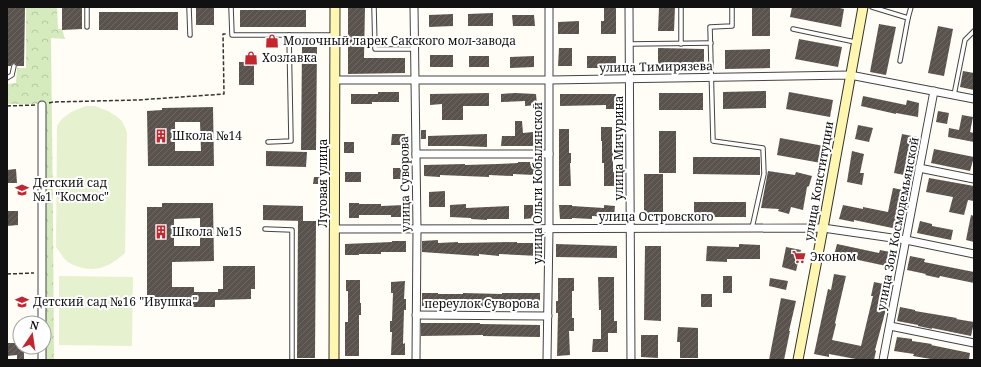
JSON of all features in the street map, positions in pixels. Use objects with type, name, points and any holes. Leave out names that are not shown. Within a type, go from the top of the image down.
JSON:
[{"type":"street","name":"Луговая улица","points":[[334,360],[336,80],[335,7]]},
{"type":"street","name":"улица Суворова","points":[[414,7],[417,229],[416,360]]},
{"type":"street","name":"улица Ольги Кобылянской","points":[[547,360],[550,154],[549,7]]},
{"type":"street","name":"улица Мичурина","points":[[629,7],[631,360]]},
{"type":"street","name":"улица Конституции","points":[[798,360],[863,7]]},
{"type":"street","name":"улица Тимирязева","points":[[336,80],[550,80],[850,75],[974,99]]},
{"type":"street","name":"улица Зои Космодемьянской","points":[[883,360],[934,91]]},
{"type":"street","points":[[42,105],[42,315]]},
{"type":"street","points":[[416,154],[550,154]]},
{"type":"street","points":[[920,168],[974,179]]},
{"type":"street","name":"улица Островского","points":[[335,229],[823,228],[906,240],[974,254]]},
{"type":"street","name":"переулок Суворова","points":[[416,315],[548,316]]},
{"type":"street","points":[[890,326],[974,342]]},
{"type":"lane","points":[[87,7],[87,27]]},
{"type":"lane","points":[[189,7],[190,35]]},
{"type":"lane","points":[[231,7],[232,35],[336,35]]},
{"type":"lane","points":[[374,7],[375,49],[414,49]]},
{"type":"lane","points":[[681,7],[681,44]]},
{"type":"lane","points":[[732,7],[732,26],[710,27],[712,141],[763,148],[764,174],[752,228]]},
{"type":"lane","points":[[872,7],[908,18]]},
{"type":"lane","points":[[900,61],[911,7]]},
{"type":"lane","points":[[793,29],[857,42]]},
{"type":"lane","points":[[954,95],[965,40],[974,31]]},
{"type":"lane","points":[[268,142],[291,141],[289,36]]},
{"type":"lane","points":[[629,44],[711,43]]},
{"type":"lane","points":[[7,78],[12,75],[14,66]]},
{"type":"lane","points":[[265,229],[292,230],[292,360]]},
{"type":"path","points":[[7,106],[42,105],[53,102],[138,100],[224,94],[223,34],[232,35]]},
{"type":"path","points":[[7,274],[42,273]]},
{"type":"green space","points":[[26,7],[57,7],[58,29],[62,29],[65,39],[51,38],[54,359],[45,359],[45,355],[52,355],[52,315],[45,315],[43,104],[7,104],[7,84],[16,83],[17,68],[26,68]]},
{"type":"green space","points":[[86,106],[95,106],[116,116],[122,121],[127,132],[125,253],[111,264],[95,269],[75,266],[65,259],[56,247],[57,126],[73,111]]},
{"type":"green space","points":[[59,276],[133,277],[132,346],[59,345]]},
{"type":"building","points":[[7,7],[25,7],[24,66],[17,66],[14,63],[11,66],[7,66]]},
{"type":"building","points":[[62,7],[82,7],[82,29],[62,30]]},
{"type":"building","points":[[196,7],[214,7],[214,25],[196,25]]},
{"type":"building","points":[[348,7],[365,7],[364,58],[405,58],[405,73],[348,74]]},
{"type":"building","points":[[604,7],[616,7],[616,34],[601,34],[601,21],[604,21]]},
{"type":"building","points":[[659,7],[675,7],[674,31],[658,31]]},
{"type":"building","points":[[752,7],[770,7],[770,36],[752,36]]},
{"type":"building","points":[[792,7],[835,7],[844,9],[841,27],[790,17]]},
{"type":"building","points":[[240,10],[306,10],[306,27],[240,27]]},
{"type":"building","points":[[99,12],[178,12],[178,30],[99,30]]},
{"type":"building","points":[[493,13],[493,26],[468,26],[468,14]]},
{"type":"building","points":[[453,14],[453,26],[429,27],[429,15]]},
{"type":"building","points":[[512,15],[534,15],[535,26],[513,26]]},
{"type":"building","points":[[579,21],[579,34],[558,34],[558,22]]},
{"type":"building","points":[[879,24],[896,27],[886,75],[870,72]]},
{"type":"building","points":[[938,26],[953,29],[944,76],[928,73]]},
{"type":"building","points":[[799,39],[842,47],[838,67],[795,59]]},
{"type":"building","points":[[302,47],[317,47],[316,150],[301,150]]},
{"type":"building","points":[[559,48],[572,48],[572,66],[558,66]]},
{"type":"building","points":[[658,48],[704,49],[704,68],[658,68]]},
{"type":"building","points":[[770,49],[770,68],[725,69],[725,50]]},
{"type":"building","points":[[430,55],[453,55],[453,67],[430,67]]},
{"type":"building","points":[[469,56],[489,56],[489,67],[469,67]]},
{"type":"building","points":[[534,56],[534,67],[510,68],[510,57]]},
{"type":"building","points":[[587,56],[616,56],[616,68],[587,68]]},
{"type":"building","points":[[239,62],[254,62],[254,85],[239,85]]},
{"type":"building","points":[[963,71],[974,73],[974,90],[960,87]]},
{"type":"building","points":[[766,91],[766,108],[723,109],[723,92]]},
{"type":"building","points":[[378,92],[399,92],[399,102],[351,104],[351,94],[378,94]]},
{"type":"building","points":[[789,92],[833,100],[830,117],[786,109]]},
{"type":"building","points":[[489,93],[489,106],[463,106],[463,120],[442,120],[442,104],[430,105],[430,94]]},
{"type":"building","points":[[659,93],[703,93],[703,110],[659,110]]},
{"type":"building","points":[[501,94],[536,94],[537,105],[525,106],[525,101],[501,102]]},
{"type":"building","points":[[560,94],[616,94],[616,109],[606,109],[606,105],[560,106]]},
{"type":"building","points":[[863,96],[906,105],[907,100],[919,103],[918,117],[896,114],[861,106]]},
{"type":"building","name":"Школа №14","points":[[213,107],[214,166],[148,166],[147,111],[162,110],[162,108]],"holes":[[[175,122],[200,122],[201,151],[175,151]]]},
{"type":"building","points":[[938,111],[949,113],[947,124],[936,122]]},
{"type":"building","points":[[962,115],[973,117],[970,132],[974,133],[974,142],[948,137],[949,128],[959,130]]},
{"type":"building","points":[[515,121],[522,121],[523,133],[533,132],[534,146],[501,146],[502,136],[515,136]]},
{"type":"building","points":[[858,125],[873,128],[869,142],[855,139]]},
{"type":"building","points":[[601,127],[612,127],[613,172],[615,172],[615,186],[604,186]]},
{"type":"building","points":[[559,129],[569,129],[571,186],[559,186]]},
{"type":"building","points":[[421,130],[426,130],[426,139],[421,139]]},
{"type":"building","points":[[659,131],[676,131],[676,173],[659,173]]},
{"type":"building","points":[[392,134],[405,134],[405,145],[391,145]]},
{"type":"building","points":[[487,134],[487,147],[428,146],[428,136]]},
{"type":"building","points":[[902,134],[917,137],[909,176],[894,173]]},
{"type":"building","points":[[780,138],[824,146],[821,163],[777,155]]},
{"type":"building","points":[[344,142],[354,142],[354,153],[344,153]]},
{"type":"building","points":[[934,149],[974,157],[970,171],[931,163]]},
{"type":"building","points":[[266,151],[307,152],[306,167],[266,166]]},
{"type":"building","points":[[852,151],[864,154],[860,173],[864,173],[862,185],[847,182]]},
{"type":"building","points":[[693,157],[760,157],[760,175],[693,174]]},
{"type":"building","points":[[534,162],[534,175],[489,175],[489,177],[440,175],[440,177],[424,176],[424,165],[497,164]]},
{"type":"building","points":[[393,168],[407,168],[407,179],[393,179]]},
{"type":"building","points":[[16,169],[17,183],[7,183],[7,170]]},
{"type":"building","points":[[768,171],[795,175],[796,172],[812,176],[809,186],[807,187],[803,210],[791,207],[789,214],[778,211],[779,209],[761,208]]},
{"type":"building","points":[[345,172],[361,172],[361,182],[345,182]]},
{"type":"building","points":[[644,174],[663,174],[663,219],[644,219]]},
{"type":"building","points":[[314,177],[321,177],[321,184],[313,184]]},
{"type":"building","points":[[929,178],[974,186],[974,201],[968,200],[964,215],[949,212],[953,197],[926,192]]},
{"type":"building","points":[[893,188],[908,191],[897,229],[854,220],[854,222],[839,219],[843,205],[888,212]]},
{"type":"building","points":[[445,191],[445,207],[429,207],[429,192]]},
{"type":"building","points":[[694,202],[746,202],[746,217],[694,217]]},
{"type":"building","points":[[162,203],[213,203],[214,261],[172,262],[172,287],[194,287],[194,292],[218,292],[218,289],[223,289],[223,266],[255,266],[255,289],[251,289],[251,299],[215,300],[215,307],[178,307],[178,304],[147,304],[147,207],[162,207]],"holes":[[[200,218],[200,246],[174,246],[174,219]]]},
{"type":"building","points":[[349,203],[381,204],[381,206],[405,205],[405,217],[391,217],[391,215],[359,215],[359,218],[349,218]]},
{"type":"building","points":[[466,204],[466,208],[509,206],[509,219],[487,220],[450,217],[450,205]]},
{"type":"building","points":[[263,205],[303,206],[303,221],[263,220]]},
{"type":"building","points":[[524,205],[538,205],[538,215],[535,215],[535,218],[524,219]]},
{"type":"building","points":[[559,205],[604,208],[604,205],[615,206],[614,217],[592,216],[592,219],[560,219]]},
{"type":"building","points":[[7,211],[18,211],[18,225],[7,226]]},
{"type":"building","points":[[971,215],[974,216],[974,242],[966,240]]},
{"type":"building","points":[[298,221],[316,221],[315,358],[297,358]]},
{"type":"building","points":[[920,221],[932,224],[932,226],[953,230],[951,240],[917,233]]},
{"type":"building","points":[[438,240],[438,243],[539,243],[539,256],[499,254],[499,256],[479,254],[479,256],[422,252],[422,241]]},
{"type":"building","points":[[406,241],[406,252],[381,252],[381,254],[345,255],[345,244]]},
{"type":"building","points":[[556,244],[617,246],[617,258],[556,257]]},
{"type":"building","points":[[739,244],[760,245],[760,259],[727,259],[727,262],[706,261],[707,246],[739,247]]},
{"type":"building","points":[[837,244],[879,253],[880,250],[895,253],[891,267],[849,258],[848,261],[833,259]]},
{"type":"building","points":[[645,246],[661,246],[661,321],[644,320]]},
{"type":"building","points":[[786,247],[801,250],[796,271],[782,267]]},
{"type":"building","points":[[910,256],[925,259],[924,262],[974,272],[974,283],[940,276],[939,278],[907,270]]},
{"type":"building","points":[[834,274],[846,276],[832,340],[861,346],[873,296],[871,296],[874,282],[889,285],[883,308],[886,309],[875,350],[874,360],[861,360],[829,354],[829,357],[814,354],[828,289],[831,290]]},
{"type":"building","points":[[723,276],[732,276],[732,293],[723,293]]},
{"type":"building","points":[[598,277],[614,277],[614,321],[617,321],[617,333],[608,333],[608,352],[592,352],[593,339],[601,339],[601,310],[599,310]]},
{"type":"building","points":[[558,278],[574,278],[574,291],[572,291],[572,318],[574,318],[574,331],[569,331],[570,355],[557,356],[558,313],[556,313],[556,301],[558,301]]},
{"type":"building","points":[[770,278],[788,281],[786,290],[769,286]]},
{"type":"building","points":[[346,280],[360,280],[361,315],[359,315],[359,356],[345,356],[345,322],[348,322],[348,291],[346,291]]},
{"type":"building","points":[[405,281],[404,299],[406,299],[406,310],[404,310],[403,344],[405,343],[405,355],[391,355],[392,332],[390,332],[390,321],[392,321],[393,293],[391,293],[391,282]]},
{"type":"building","points":[[422,293],[540,293],[540,305],[498,305],[498,307],[422,306]]},
{"type":"building","points":[[701,294],[712,294],[712,307],[701,307]]},
{"type":"building","points":[[781,298],[796,301],[784,360],[769,360]]},
{"type":"building","points":[[900,307],[974,322],[971,336],[897,321]]},
{"type":"building","points":[[421,323],[540,325],[540,337],[483,335],[421,336]]},
{"type":"building","points":[[678,327],[698,328],[698,358],[680,358],[680,342],[677,342]]},
{"type":"building","points":[[641,335],[658,335],[658,358],[641,357]]},
{"type":"building","points":[[897,337],[912,339],[912,341],[970,353],[969,360],[931,360],[913,356],[914,354],[894,351]]},
{"type":"building","points":[[7,343],[12,343],[12,355],[17,355],[7,356]]},
{"type":"building","points":[[17,355],[24,355],[24,360],[17,360]]},
{"type":"place","name":"Молочный ларек Сакского мол-завода","points":[[272,41]]},
{"type":"place","name":"Хозлавка","points":[[251,58]]},
{"type":"place","name":"Школа №14","points":[[161,136]]},
{"type":"place","name":"Детский сад №1 \"Космос\"","points":[[22,190]]},
{"type":"place","name":"Школа №15","points":[[161,232]]},
{"type":"place","name":"Эконом","points":[[799,257]]},
{"type":"place","name":"Детский сад №16 \"Ивушка\"","points":[[22,302]]}]
